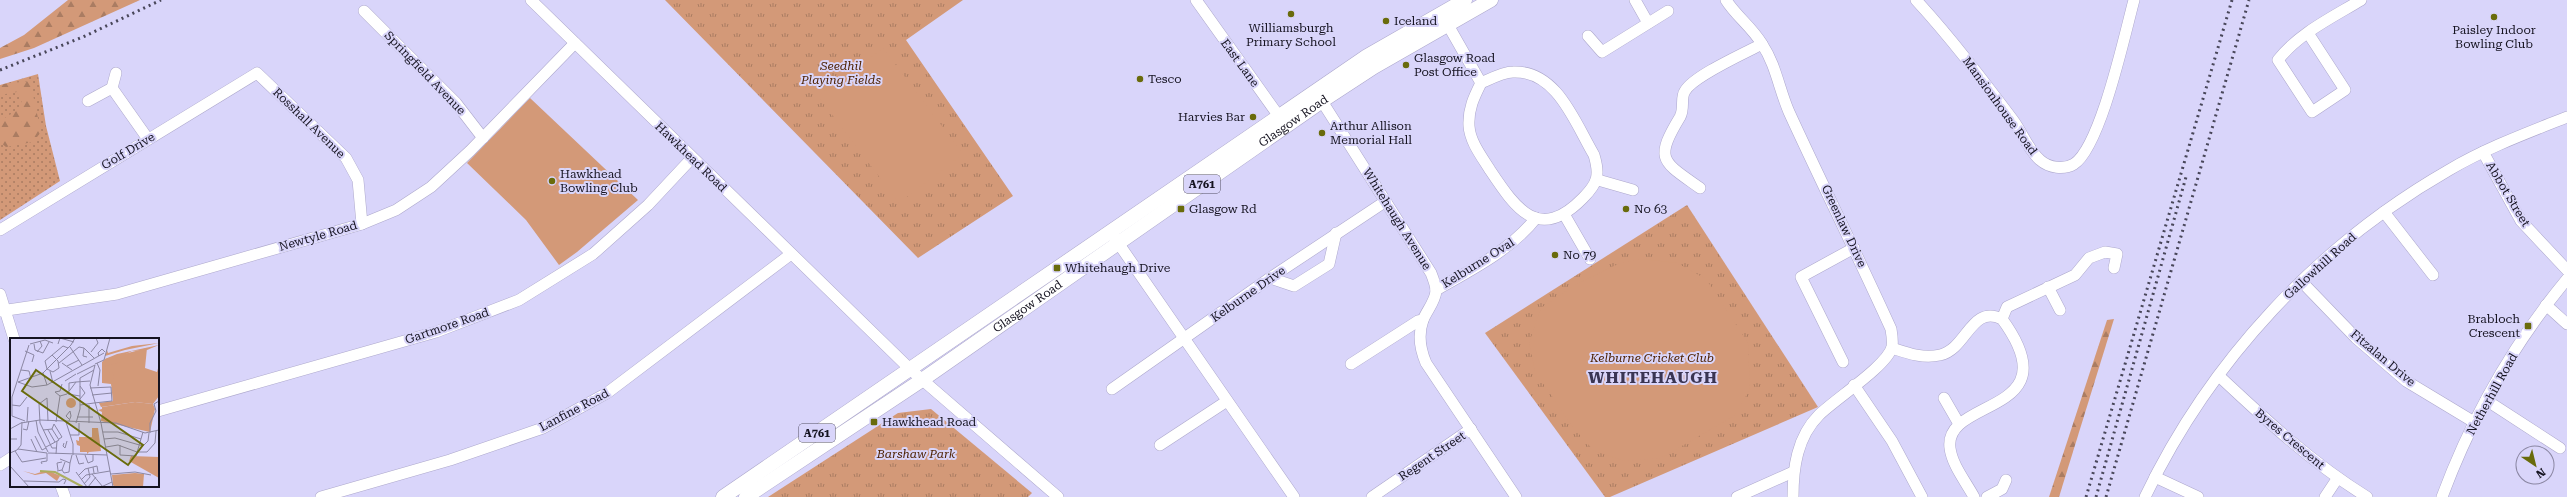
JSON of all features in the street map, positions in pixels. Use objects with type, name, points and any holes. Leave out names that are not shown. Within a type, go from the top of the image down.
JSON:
[{"type":"main road","name":"Glasgow Road","points":[[1444,19],[1465,0]]},
{"type":"main road","name":"Glasgow Road","points":[[723,497],[911,370],[1115,237],[1319,96],[1367,56],[1444,19],[1491,0]]},
{"type":"main road","name":"Glasgow Road","points":[[746,497],[922,380],[1115,237]]},
{"type":"street","name":"Hawkhead Road","points":[[531,0],[790,254],[911,370],[1058,497]]},
{"type":"street","name":"East Lane","points":[[1196,0],[1282,121]]},
{"type":"street","points":[[1635,0],[1648,23]]},
{"type":"street","name":"Greenlaw Drive","points":[[1726,0],[1736,15],[1745,23],[1762,44],[1776,71],[1788,110],[1891,329],[1892,348]]},
{"type":"street","name":"Mansionhouse Road","points":[[1916,0],[1951,38],[2020,128],[2039,160],[2059,168],[2074,164],[2080,158],[2097,126],[2134,0]]},
{"type":"street","points":[[2308,33],[2345,90],[2312,112],[2278,60],[2292,44],[2308,33],[2361,0]]},
{"type":"street","name":"Springfield Avenue","points":[[364,10],[456,103],[483,138]]},
{"type":"street","points":[[1588,36],[1602,52],[1668,11]]},
{"type":"street","points":[[1444,19],[1481,83]]},
{"type":"street","name":"Newtyle Road","points":[[2,310],[117,294],[362,224],[415,199],[483,138],[575,43]]},
{"type":"street","points":[[1700,188],[1672,168],[1667,160],[1665,150],[1666,141],[1682,113],[1683,94],[1693,82],[1762,44]]},
{"type":"street","points":[[1512,72],[1530,74],[1555,90],[1594,155],[1598,180],[1588,194],[1564,214],[1550,219],[1536,218],[1521,212],[1509,198],[1476,148],[1469,128],[1469,116],[1470,105],[1481,83],[1512,72]]},
{"type":"street","points":[[88,101],[112,88],[116,73]]},
{"type":"street","name":"Golf Drive","points":[[0,230],[257,73]]},
{"type":"street","name":"Rosshall Avenue","points":[[257,73],[346,158],[358,180],[362,224]]},
{"type":"street","points":[[112,88],[148,139]]},
{"type":"street","name":"Whitehaugh Avenue","points":[[1319,96],[1431,273],[1436,290]]},
{"type":"street","name":"Gallowhill Road","points":[[2145,497],[2194,410],[2251,335],[2301,281],[2384,212],[2450,169],[2484,152],[2567,117]]},
{"type":"street","name":"Abbot Street","points":[[2484,152],[2521,221],[2567,270]]},
{"type":"street","name":"Gartmore Road","points":[[159,411],[436,332],[519,300],[593,254],[648,205],[692,158]]},
{"type":"street","points":[[1598,180],[1633,190]]},
{"type":"street","name":"Kelburne Drive","points":[[1112,389],[1270,278],[1386,201]]},
{"type":"street","points":[[2384,212],[2433,275]]},
{"type":"street","points":[[1564,214],[1590,259]]},
{"type":"street","name":"Kelburne Oval","points":[[1436,290],[1507,247],[1524,234],[1536,218]]},
{"type":"street","points":[[1270,278],[1294,286],[1330,264],[1336,233]]},
{"type":"street","points":[[1115,237],[1294,497]]},
{"type":"street","points":[[1842,362],[1801,277],[1854,248]]},
{"type":"street","name":"Lanfine Road","points":[[321,497],[450,460],[543,428],[607,393],[790,254]]},
{"type":"street","points":[[2002,318],[2007,307],[2075,275],[2088,258],[2098,254],[2117,254],[2114,268]]},
{"type":"street","name":"Netherhill Road","points":[[2442,497],[2474,422],[2486,400],[2546,305],[2567,279]]},
{"type":"street","name":"Fitzalan Drive","points":[[2301,281],[2356,338],[2406,381],[2474,422]]},
{"type":"street","points":[[2048,288],[2060,310]]},
{"type":"street","points":[[1436,290],[1431,306],[1423,320],[1420,342],[1426,363],[1516,497]]},
{"type":"street","points":[[0,294],[2,310],[14,338]]},
{"type":"street","points":[[2546,305],[2567,324]]},
{"type":"street","points":[[1793,497],[1793,472],[1805,436],[1818,416],[1883,361],[1892,348],[1915,355],[1939,355],[1958,345],[1980,317],[1986,315],[2002,318],[2020,347],[2025,360],[2024,370],[2008,396],[1959,424],[1951,435],[1950,448],[1955,462],[1974,497]]},
{"type":"street","points":[[1351,364],[1418,321],[1423,320]]},
{"type":"street","name":"Byres Crescent","points":[[2219,376],[2286,438],[2338,479],[2367,497]]},
{"type":"street","points":[[1854,385],[1892,441],[1922,497]]},
{"type":"street","points":[[1944,398],[1959,424]]},
{"type":"street","points":[[2486,400],[2560,448]]},
{"type":"street","points":[[1160,445],[1227,401]]},
{"type":"street","name":"Regent Street","points":[[1372,497],[1471,429]]},
{"type":"street","points":[[0,465],[10,459]]},
{"type":"street","points":[[1737,497],[1793,472]]},
{"type":"street","points":[[2155,477],[2198,497]]},
{"type":"street","points":[[2325,497],[2338,479]]},
{"type":"street","points":[[1987,497],[2002,489],[2006,480]]},
{"type":"street","points":[[61,487],[65,497]]},
{"type":"green space","points":[[68,0],[140,0],[34,48],[0,59],[0,48],[24,35]]},
{"type":"green space","name":"Seedhil Playing Fields","points":[[665,0],[963,0],[906,40],[1013,196],[918,258]]},
{"type":"green space","points":[[883,48],[963,154],[899,203],[818,96]]},
{"type":"green space","points":[[38,74],[46,126],[60,181],[0,220],[0,85]]},
{"type":"green space","points":[[30,81],[41,132],[33,142],[6,147],[0,142],[0,121],[19,109],[22,100],[17,92],[0,95],[0,87],[4,84]]},
{"type":"green space","name":"Hawkhead Bowling Club","points":[[530,98],[638,200],[577,252],[559,265],[526,220],[467,163]]},
{"type":"green space","name":"Kelburne Cricket Club","points":[[1687,205],[1818,407],[1610,497],[1605,497],[1485,333]]},
{"type":"green space","name":"Kelburne Cricket Club","points":[[1643,259],[1677,263],[1706,279],[1748,343],[1750,389],[1734,416],[1661,458],[1625,461],[1594,451],[1572,426],[1535,371],[1529,343],[1541,308],[1575,285],[1618,264]]},
{"type":"green space","points":[[2114,319],[2059,497],[2049,497],[2107,320]]},
{"type":"green space","name":"Barshaw Park","points":[[931,409],[1032,493],[1028,497],[768,497],[898,413]]},
{"type":"railway","points":[[0,70],[83,37],[161,0]]},
{"type":"railway","points":[[2086,497],[2232,0]]},
{"type":"railway","points":[[2106,497],[2249,0]]},
{"type":"railway","points":[[2096,497],[2186,177]]},
{"type":"place","name":"Williamsburgh Primary School","points":[[1291,14]]},
{"type":"place","name":"Paisley Indoor Bowling Club","points":[[2494,17]]},
{"type":"place","name":"Iceland","points":[[1386,21]]},
{"type":"place","name":"Glasgow Road Post Office","points":[[1406,65]]},
{"type":"place","name":"Tesco","points":[[1140,79]]},
{"type":"place","name":"Harvies Bar","points":[[1253,117]]},
{"type":"place","name":"Arthur Allison Memorial Hall","points":[[1322,133]]},
{"type":"place","name":"Hawkhead Bowling Club","points":[[552,181]]},
{"type":"place","name":"Glasgow Rd","points":[[1181,209]]},
{"type":"place","name":"No 63","points":[[1626,209]]},
{"type":"place","name":"No 79","points":[[1555,255]]},
{"type":"place","name":"Whitehaugh Drive","points":[[1057,268]]},
{"type":"place","name":"Brabloch Crescent","points":[[2528,326]]},
{"type":"place","name":"Hawkhead Road","points":[[874,422]]},
{"type":"district","name":"WHITEHAUGH","points":[[1653,377]]}]
